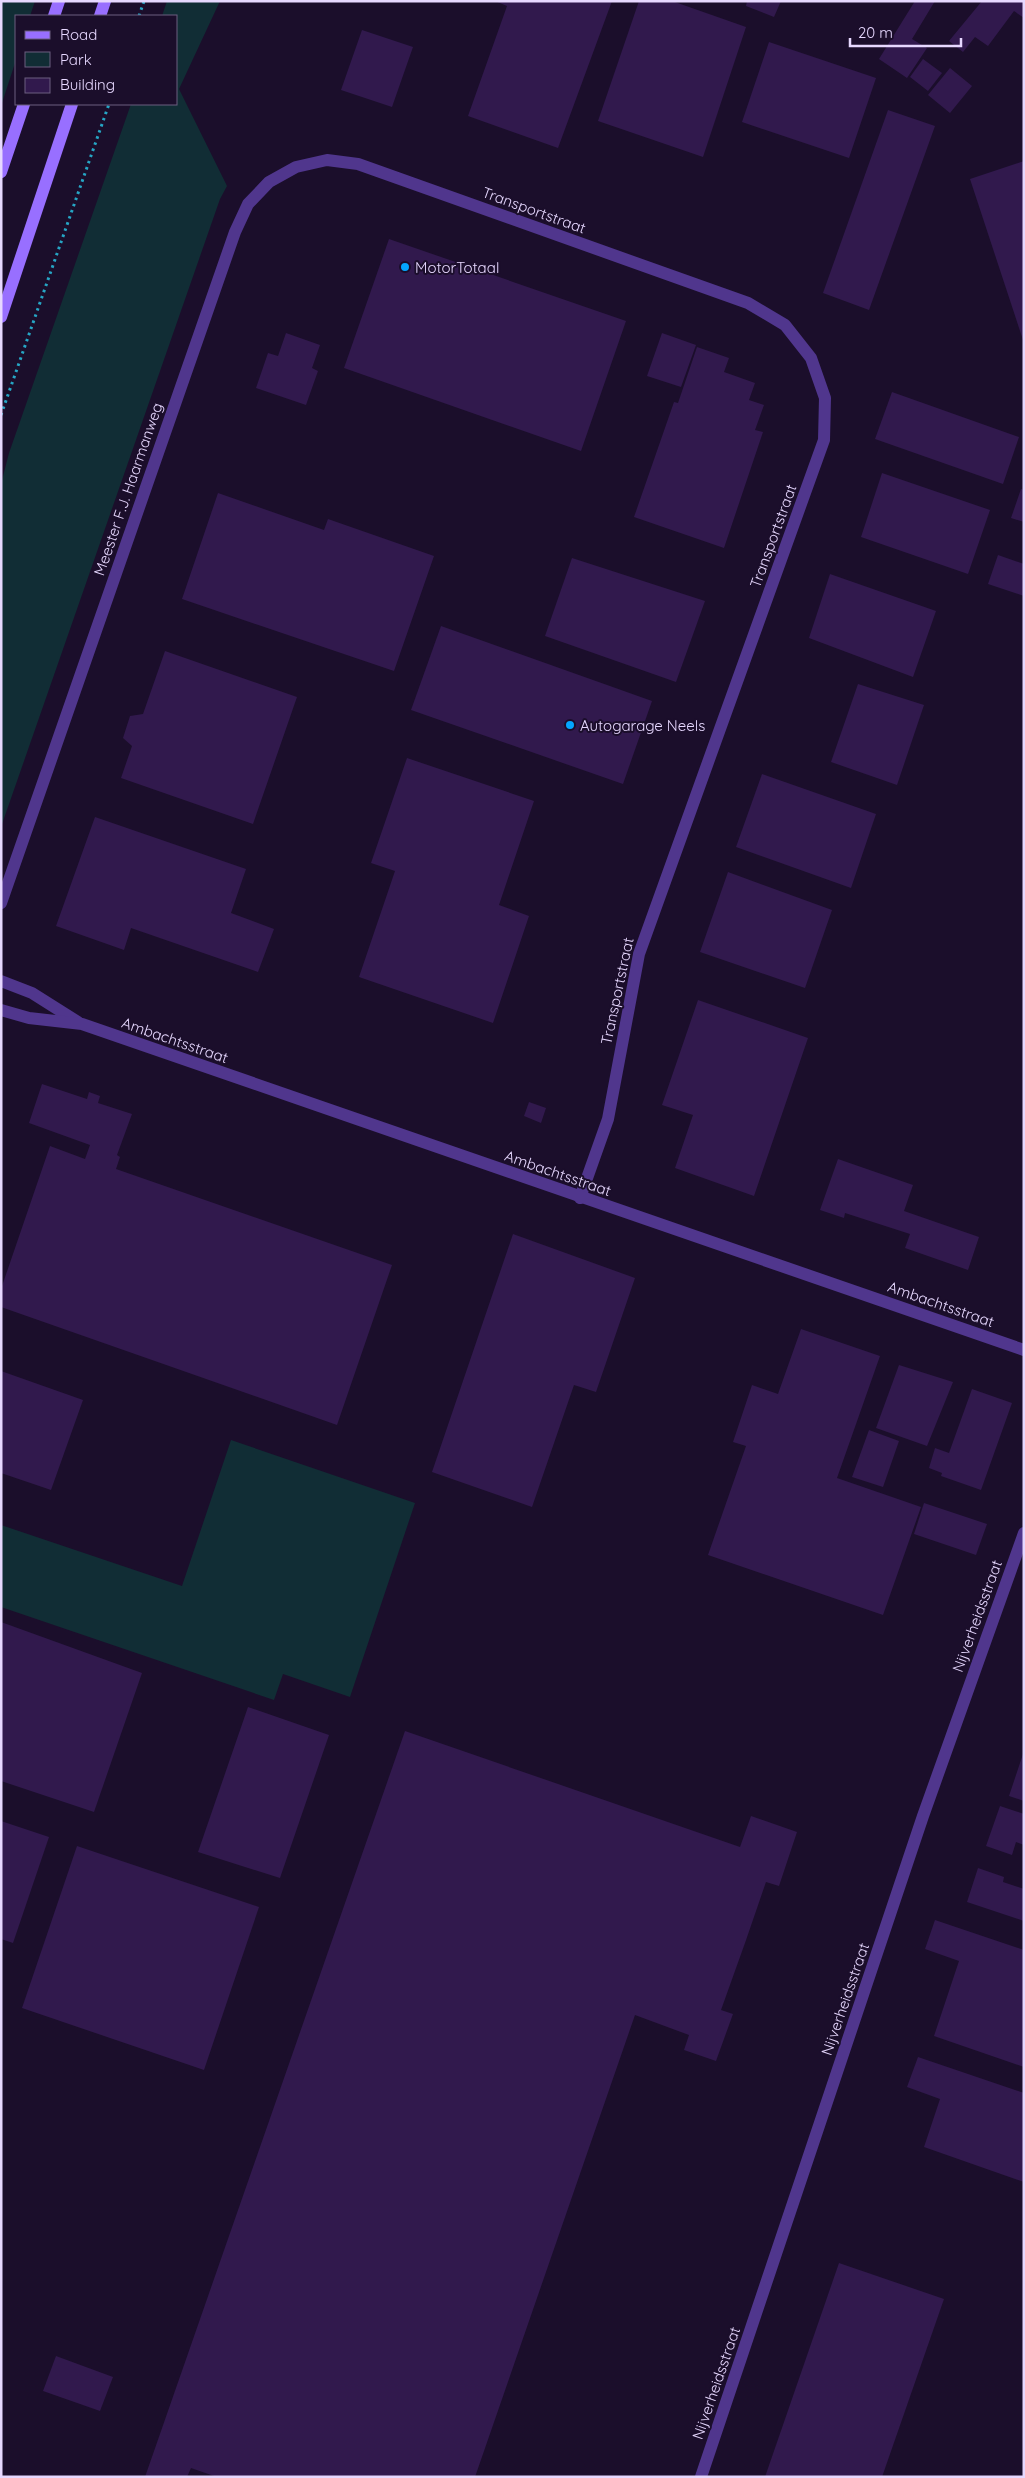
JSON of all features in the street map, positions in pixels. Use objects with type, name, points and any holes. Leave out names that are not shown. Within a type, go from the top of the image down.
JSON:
[{"type":"main road","points":[[54,15],[59,1]]},
{"type":"main road","points":[[100,15],[105,1]]},
{"type":"main road","points":[[1,172],[24,105]]},
{"type":"main road","points":[[1,317],[72,105]]},
{"type":"street","name":"Meester F.J. Haarmanweg","points":[[1,902],[234,232],[248,204],[269,182],[296,166],[327,160],[358,164]]},
{"type":"street","name":"Transportstraat","points":[[358,164],[748,303],[785,325],[812,358],[825,398],[824,440],[639,954],[608,1119],[580,1198]]},
{"type":"street","name":"Ambachtsstraat","points":[[1,981],[32,993],[82,1024],[580,1198],[1024,1350]]},
{"type":"street","name":"Ambachtsstraat","points":[[1,1010],[29,1018],[82,1024]]},
{"type":"street","name":"Nijverheidsstraat","points":[[701,2477],[923,1816],[1024,1533]]},
{"type":"path","points":[[139,15],[144,1]]},
{"type":"path","points":[[1,415],[109,105]]},
{"type":"green space","points":[[1,1],[35,1],[30,15],[15,15],[15,63],[1,106]]},
{"type":"green space","points":[[167,1],[220,1],[179,89],[227,186],[220,199],[1,827],[1,484],[9,453],[131,105],[178,105],[178,15],[162,15]]},
{"type":"green space","points":[[231,1440],[415,1503],[350,1697],[283,1674],[274,1700],[1,1607],[1,1525],[182,1586]]},
{"type":"building","points":[[495,1],[612,1],[558,148],[468,116],[507,6]]},
{"type":"building","points":[[639,1],[672,1],[746,27],[703,157],[598,121]]},
{"type":"building","points":[[747,1],[781,1],[774,17],[746,6]]},
{"type":"building","points":[[915,1],[935,1],[912,39],[927,48],[907,78],[879,59]]},
{"type":"building","points":[[982,1],[1024,1],[1024,18],[1014,11],[988,46],[975,37],[963,52],[949,41]]},
{"type":"building","points":[[362,30],[413,47],[392,107],[341,90]]},
{"type":"building","points":[[769,42],[876,78],[849,158],[742,122]]},
{"type":"building","points":[[923,59],[942,73],[928,91],[910,77]]},
{"type":"building","points":[[950,68],[972,86],[950,113],[928,95]]},
{"type":"building","points":[[888,110],[935,126],[869,310],[823,293]]},
{"type":"building","points":[[1024,161],[1024,340],[1023,340],[970,179]]},
{"type":"building","points":[[389,239],[626,321],[581,451],[344,368]]},
{"type":"building","points":[[286,333],[320,345],[312,368],[318,371],[306,405],[256,388],[268,353],[278,356]]},
{"type":"building","points":[[662,333],[696,345],[681,387],[647,376]]},
{"type":"building","points":[[697,347],[729,358],[724,372],[755,383],[749,400],[764,405],[755,430],[763,432],[724,548],[634,517],[674,402],[678,403]]},
{"type":"building","points":[[892,392],[1019,437],[1003,484],[875,439]]},
{"type":"building","points":[[882,473],[990,510],[968,574],[861,537]]},
{"type":"building","points":[[1021,489],[1024,490],[1024,522],[1011,518]]},
{"type":"building","points":[[218,493],[324,530],[328,519],[434,556],[394,671],[182,599]]},
{"type":"building","points":[[998,555],[1024,564],[1024,596],[988,584]]},
{"type":"building","points":[[572,558],[705,601],[676,682],[545,636]]},
{"type":"building","points":[[830,574],[936,611],[913,677],[809,638]]},
{"type":"building","points":[[441,626],[652,701],[623,784],[411,710]]},
{"type":"building","points":[[165,651],[297,697],[253,824],[121,778],[132,746],[123,738],[130,716],[143,714]]},
{"type":"building","points":[[858,684],[924,705],[897,785],[831,762]]},
{"type":"building","points":[[407,758],[534,801],[499,905],[529,916],[493,1023],[359,977],[395,871],[371,863]]},
{"type":"building","points":[[762,774],[876,814],[851,888],[736,847]]},
{"type":"building","points":[[95,817],[246,869],[231,913],[274,929],[258,972],[131,928],[124,950],[56,926]]},
{"type":"building","points":[[728,872],[832,910],[805,988],[700,952]]},
{"type":"building","points":[[698,1000],[808,1038],[754,1196],[675,1168],[693,1115],[662,1105]]},
{"type":"building","points":[[42,1084],[87,1099],[89,1092],[100,1096],[98,1103],[132,1114],[117,1155],[120,1157],[116,1169],[392,1265],[337,1425],[1,1307],[1,1289],[50,1146],[85,1159],[90,1145],[29,1123]]},
{"type":"building","points":[[529,1102],[546,1108],[541,1123],[524,1116]]},
{"type":"building","points":[[838,1159],[913,1185],[904,1211],[979,1237],[968,1270],[905,1248],[910,1234],[845,1213],[844,1218],[820,1210]]},
{"type":"building","points":[[513,1234],[635,1278],[596,1392],[574,1385],[532,1507],[432,1472]]},
{"type":"building","points":[[801,1329],[880,1356],[837,1478],[921,1507],[883,1615],[708,1555],[746,1446],[733,1442],[752,1385],[778,1394]]},
{"type":"building","points":[[899,1365],[953,1382],[927,1446],[876,1428]]},
{"type":"building","points":[[1,1371],[83,1400],[51,1490],[1,1473]]},
{"type":"building","points":[[972,1389],[1012,1403],[981,1490],[941,1476],[942,1473],[929,1468],[935,1448],[949,1453]]},
{"type":"building","points":[[869,1430],[899,1441],[883,1487],[852,1477]]},
{"type":"building","points":[[924,1503],[987,1524],[976,1555],[914,1534]]},
{"type":"building","points":[[1,1622],[142,1673],[94,1812],[1,1781]]},
{"type":"building","points":[[248,1707],[329,1735],[280,1878],[198,1852]]},
{"type":"building","points":[[405,1731],[740,1847],[751,1816],[797,1832],[779,1886],[766,1882],[721,2010],[733,2014],[716,2061],[684,2050],[689,2035],[635,2015],[475,2477],[217,2477],[191,2468],[187,2477],[145,2477]]},
{"type":"building","points":[[1024,1754],[1024,1801],[1009,1796]]},
{"type":"building","points":[[1000,1806],[1024,1814],[1024,1845],[1016,1842],[1012,1855],[986,1846]]},
{"type":"building","points":[[1,1821],[49,1837],[13,1943],[1,1939]]},
{"type":"building","points":[[77,1846],[259,1907],[204,2070],[22,2008]]},
{"type":"building","points":[[978,1868],[1004,1877],[1003,1882],[1024,1889],[1024,1921],[967,1902]]},
{"type":"building","points":[[935,1920],[1024,1950],[1024,2067],[934,2036],[959,1961],[925,1949]]},
{"type":"building","points":[[918,2057],[1024,2093],[1024,2182],[924,2147],[940,2099],[907,2087]]},
{"type":"building","points":[[839,2263],[944,2299],[882,2477],[765,2477]]},
{"type":"building","points":[[56,2356],[113,2377],[100,2411],[43,2391]]},
{"type":"place","name":"MotorTotaal","points":[[405,267]]},
{"type":"place","name":"Autogarage Neels","points":[[570,725]]}]
